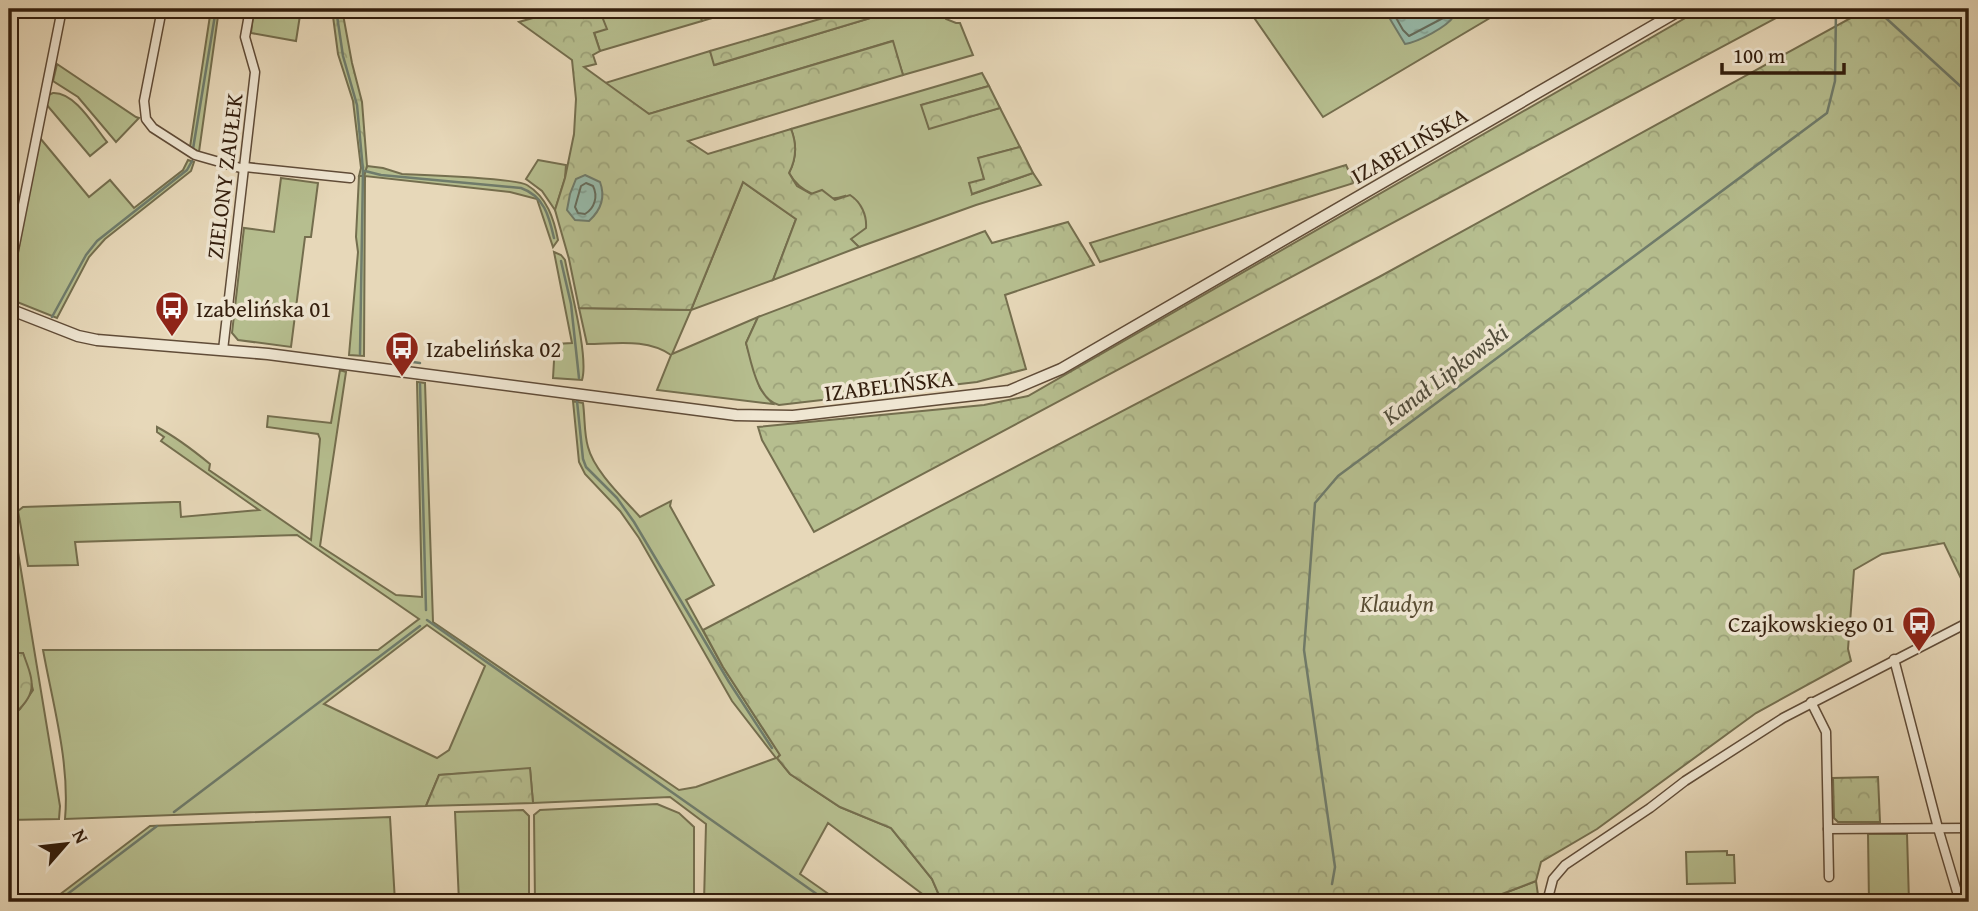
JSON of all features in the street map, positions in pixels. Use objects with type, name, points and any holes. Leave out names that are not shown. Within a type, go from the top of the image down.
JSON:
[{"type":"street","points":[[9,275],[62,9]]},
{"type":"street","points":[[162,9],[145,101],[146,119],[153,128],[195,155],[244,168],[350,178]]},
{"type":"street","name":"ZIELONY ZAUŁEK","points":[[223,350],[255,72],[245,37],[250,9]]},
{"type":"street","name":"IZABELIŃSKA","points":[[9,309],[78,336],[97,340],[223,350],[762,417],[793,416],[1009,391],[1061,369],[1682,9]]},
{"type":"street","points":[[1547,902],[1550,885],[1565,865],[1726,753],[1811,702],[1969,622]]},
{"type":"street","points":[[1894,659],[1960,902]]},
{"type":"street","points":[[1811,702],[1826,733],[1829,877]]},
{"type":"street","points":[[1828,829],[1969,828]]},
{"type":"green space","points":[[211,9],[219,9],[199,152],[190,147]]},
{"type":"green space","points":[[254,9],[301,9],[296,41],[251,33]]},
{"type":"green space","points":[[332,9],[342,9],[362,102],[367,166],[364,176],[359,176],[361,168],[353,101],[338,54]]},
{"type":"green space","points":[[564,9],[581,9],[584,18],[601,14],[607,29],[594,33],[600,51],[593,55],[596,64],[584,67],[649,114],[893,41],[903,75],[688,141],[708,154],[791,129],[795,151],[789,173],[797,186],[811,194],[822,190],[835,200],[850,195],[857,201],[866,223],[866,228],[851,239],[859,247],[773,280],[796,219],[743,182],[691,310],[579,308],[555,210],[574,134],[576,99],[572,60],[519,22]]},
{"type":"green space","points":[[581,9],[649,9],[652,16],[680,9],[699,9],[702,21],[600,51],[594,32],[601,14],[584,18]]},
{"type":"green space","points":[[699,9],[743,9],[702,21]]},
{"type":"green space","points":[[854,9],[894,11],[714,65],[710,51]]},
{"type":"green space","points":[[900,9],[942,9],[946,19],[960,23],[973,55],[903,75],[892,41],[649,114],[605,83],[710,51],[715,65]]},
{"type":"green space","points":[[1248,9],[1505,9],[1323,117]]},
{"type":"green space","points":[[1701,9],[1793,9],[814,532],[762,440],[758,427],[984,405],[1028,396]]},
{"type":"green space","name":"Klaudyn","points":[[1867,9],[1969,9],[1969,595],[1944,543],[1882,554],[1854,570],[1848,649],[1851,661],[1756,713],[1597,829],[1541,862],[1536,881],[1481,902],[942,902],[932,879],[891,828],[840,807],[790,774],[777,758],[780,755],[723,667],[703,630],[1379,277]]},
{"type":"green space","points":[[57,64],[139,118],[116,142],[78,97],[53,81]]},
{"type":"green space","points":[[982,73],[989,86],[922,105],[929,128],[1000,108],[1020,147],[979,158],[984,179],[973,194],[1033,173],[1041,185],[859,247],[850,239],[845,196],[829,198],[813,194],[799,185],[789,173],[795,151],[791,129]]},
{"type":"green space","points":[[989,86],[1000,108],[929,129],[921,105]]},
{"type":"green space","points":[[61,94],[76,104],[107,142],[90,156],[46,104],[48,95]]},
{"type":"green space","points":[[40,138],[89,197],[110,180],[134,208],[183,170],[188,160],[194,162],[191,171],[105,239],[89,257],[57,318],[12,300],[9,293]]},
{"type":"green space","points":[[1020,147],[1033,173],[972,194],[969,183],[984,179],[978,158]]},
{"type":"green space","points":[[538,160],[566,165],[565,178],[555,210],[542,191],[526,179]]},
{"type":"green space","points":[[1346,165],[1354,183],[1100,262],[1090,243]]},
{"type":"green space","points":[[367,166],[402,174],[488,179],[527,185],[540,196],[548,209],[558,240],[553,247],[537,199],[510,192],[365,176],[364,356],[349,355],[358,252],[356,237],[359,176],[364,176]]},
{"type":"green space","points":[[281,178],[318,183],[311,237],[305,237],[291,347],[238,340],[232,333],[244,228],[274,232]]},
{"type":"green space","points":[[743,182],[796,219],[773,280],[691,310]]},
{"type":"green space","points":[[1068,222],[1094,265],[1005,295],[1026,369],[977,382],[779,405],[771,402],[760,388],[746,343],[758,317],[985,231],[992,243]]},
{"type":"green space","points":[[554,252],[565,260],[581,339],[582,380],[553,378],[555,344],[572,343]]},
{"type":"green space","points":[[579,308],[691,310],[672,354],[758,317],[746,343],[760,388],[773,404],[657,390],[671,355],[641,344],[587,344]]},
{"type":"green space","points":[[340,370],[346,372],[320,546],[396,595],[422,597],[417,382],[425,383],[433,622],[679,790],[696,787],[776,758],[732,701],[639,538],[620,511],[585,474],[579,462],[573,401],[583,403],[586,437],[591,456],[618,493],[640,517],[671,501],[670,506],[714,585],[686,600],[723,667],[780,755],[777,758],[790,774],[840,807],[891,828],[932,879],[942,902],[933,902],[828,823],[800,874],[840,902],[704,902],[706,824],[670,797],[533,803],[530,769],[439,775],[426,806],[65,819],[63,755],[43,650],[378,650],[419,619],[297,535],[75,542],[78,565],[28,566],[18,511],[23,507],[174,502],[180,502],[181,517],[259,510],[161,441],[164,437],[157,432],[157,427],[210,464],[209,470],[311,540],[320,439],[318,434],[267,427],[268,416],[331,423]],"holes":[[[427,625],[485,666],[449,750],[437,758],[324,704]]]},
{"type":"green space","points":[[9,546],[17,546],[60,806],[59,819],[9,820],[9,718],[20,709],[33,690],[23,653],[9,653]]},
{"type":"green space","points":[[9,653],[23,653],[32,681],[26,702],[10,718]]},
{"type":"green space","points":[[530,768],[533,803],[426,806],[439,775]]},
{"type":"green space","points":[[1878,777],[1880,822],[1838,822],[1834,818],[1833,778]]},
{"type":"green space","points":[[657,804],[679,813],[694,827],[694,902],[535,902],[534,815],[540,810]]},
{"type":"green space","points":[[523,810],[529,816],[529,902],[459,902],[455,812]]},
{"type":"green space","points":[[390,817],[395,902],[50,902],[150,826]]},
{"type":"green space","points":[[1868,834],[1907,834],[1909,902],[1869,902]]},
{"type":"green space","points":[[1727,851],[1727,855],[1734,855],[1735,883],[1687,884],[1686,852]]},
{"type":"green space","points":[[1536,881],[1539,902],[1481,902]]},
{"type":"water","points":[[1384,9],[1452,9],[1454,16],[1432,33],[1405,44]]},
{"type":"water","points":[[585,175],[600,182],[603,193],[597,213],[589,221],[575,220],[567,210],[576,179]]},
{"type":"waterway","points":[[193,149],[216,9]]},
{"type":"waterway","points":[[336,9],[343,56],[357,105],[363,170],[360,354]]},
{"type":"waterway","name":"Kanał Lipkowski","points":[[1332,884],[1335,867],[1304,650],[1315,503],[1338,476],[1827,113],[1835,81],[1836,9]]},
{"type":"waterway","points":[[1876,9],[1969,94]]},
{"type":"waterway","points":[[52,317],[86,255],[97,241],[187,170],[192,161]]},
{"type":"waterway","points":[[365,171],[381,175],[521,188],[535,196],[544,208],[554,238]]},
{"type":"waterway","points":[[561,261],[571,304],[579,378]]},
{"type":"waterway","points":[[398,360],[420,363]]},
{"type":"waterway","points":[[420,384],[426,610]]},
{"type":"waterway","points":[[577,401],[586,467],[617,498],[634,522],[729,682],[772,748]]},
{"type":"waterway","points":[[427,620],[828,902]]},
{"type":"waterway","points":[[174,812],[420,626]]},
{"type":"waterway","points":[[57,902],[157,826]]},
{"type":"waterway","name":"Kanał Lipkowski","points":[[1335,895],[1336,902]]},
{"type":"place","name":"Izabelińska 01","points":[[172,338]]},
{"type":"place","name":"Izabelińska 02","points":[[402,378]]},
{"type":"place","name":"Czajkowskiego 01","points":[[1919,653]]}]
